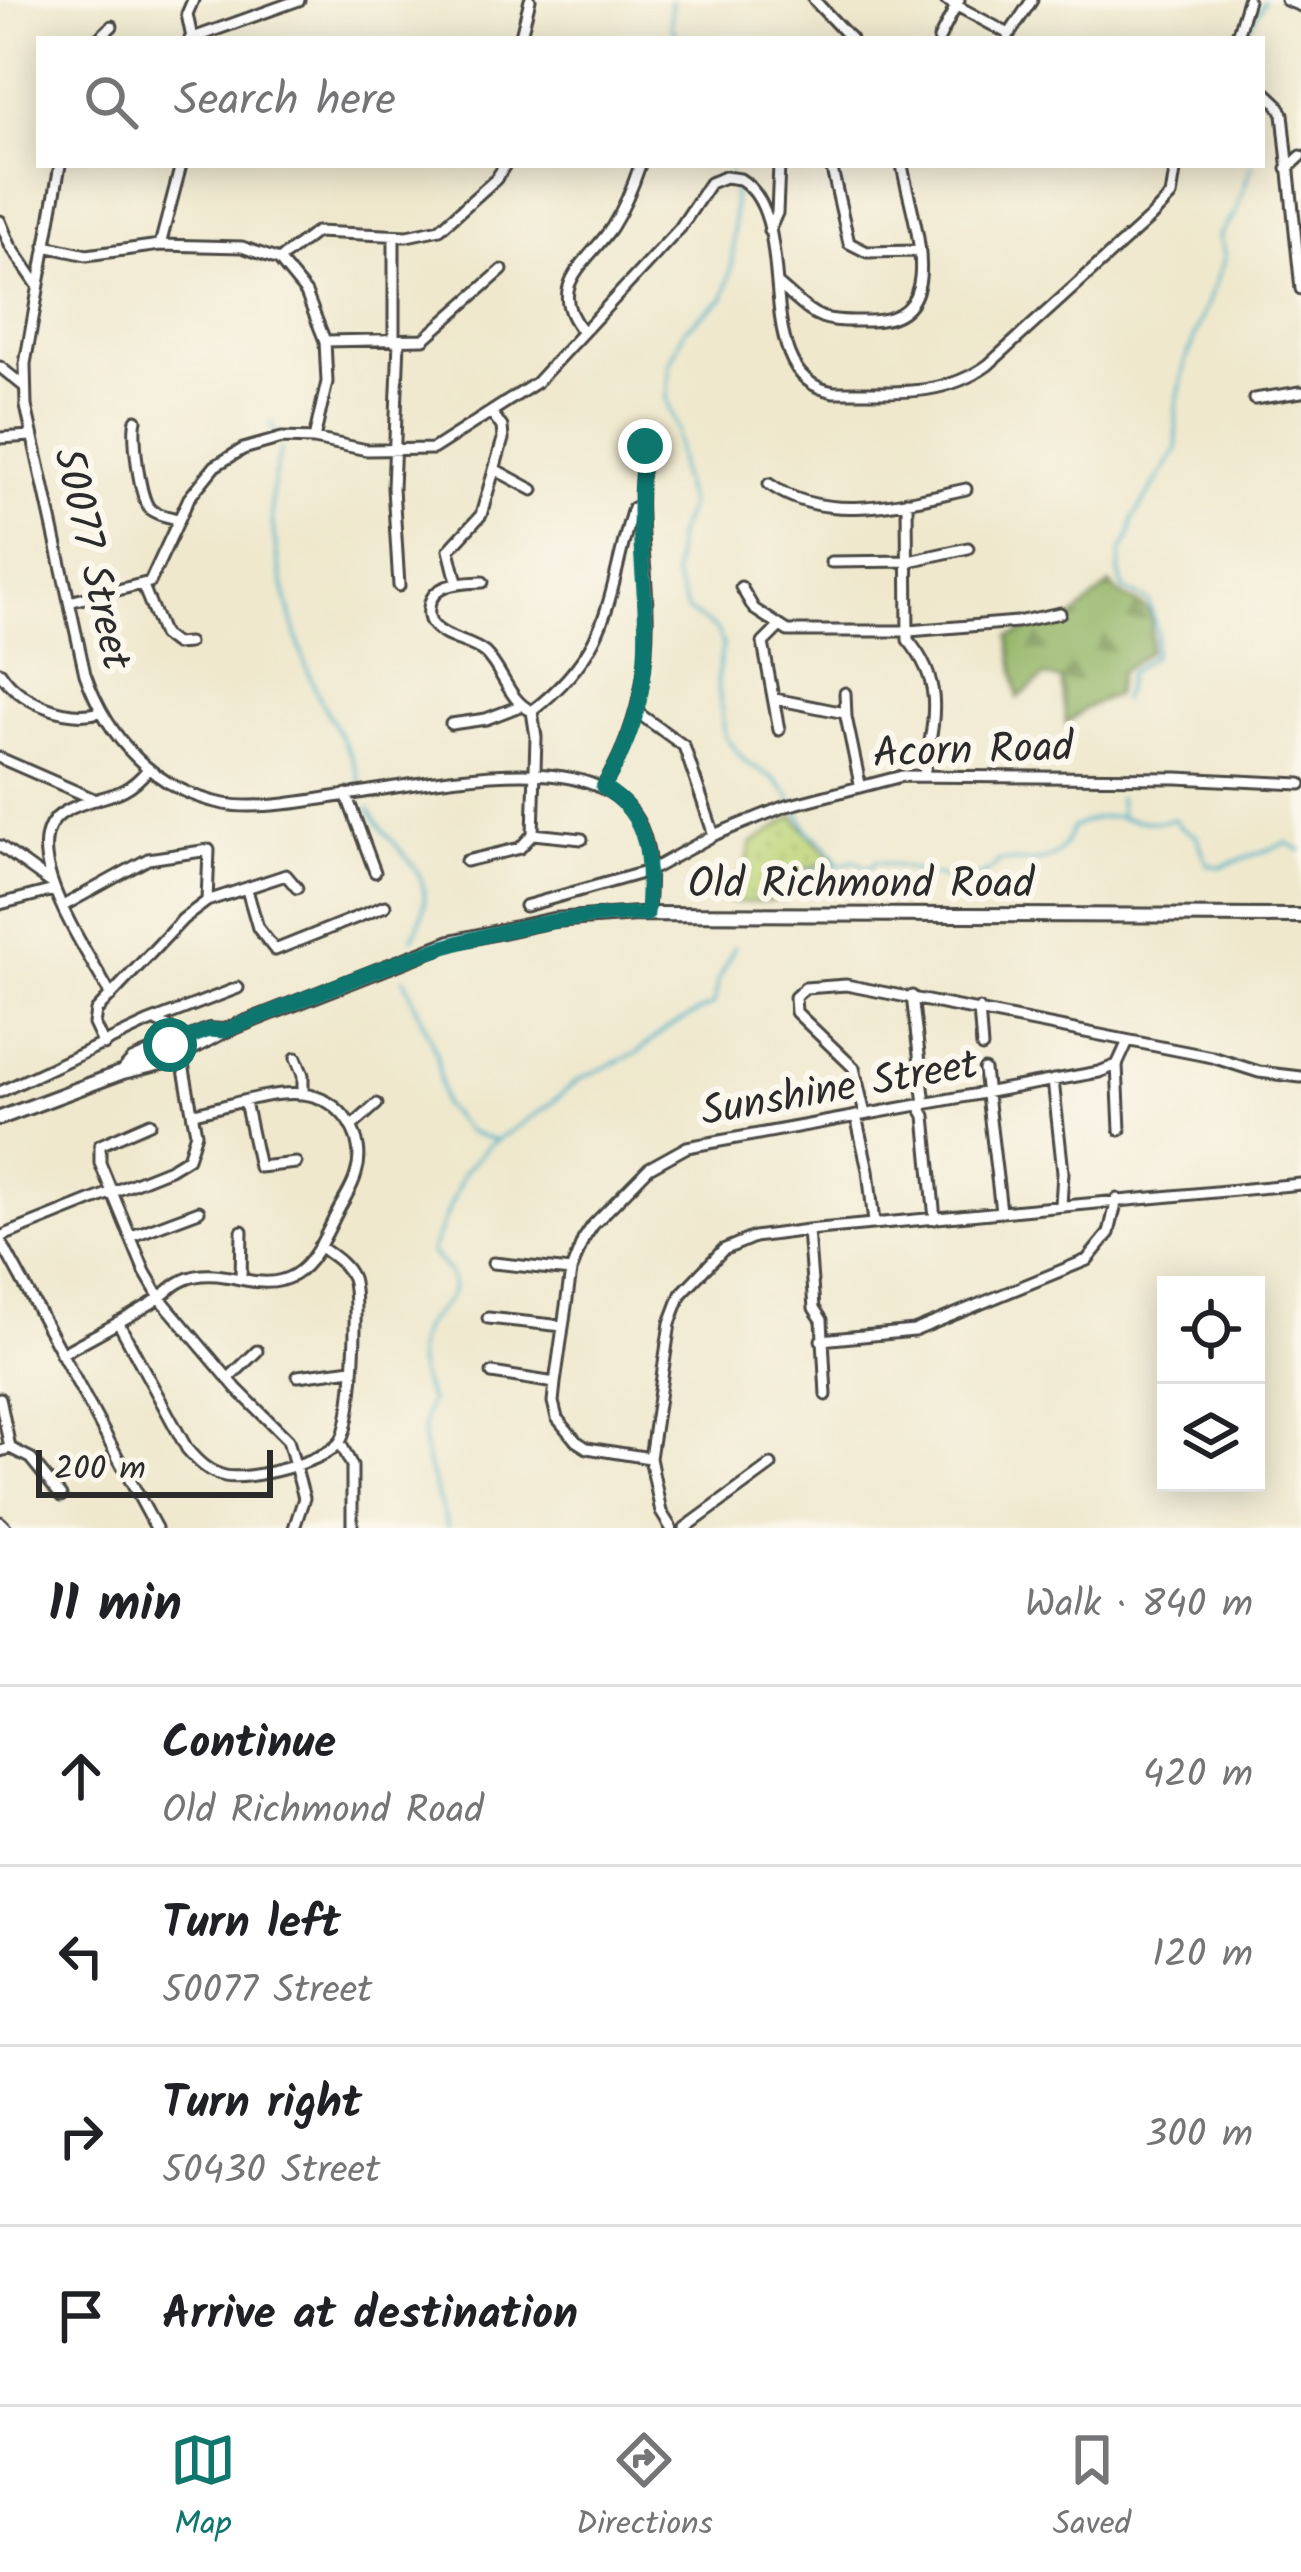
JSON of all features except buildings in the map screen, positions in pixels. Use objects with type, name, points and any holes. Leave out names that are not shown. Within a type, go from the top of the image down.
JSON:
[{"type":"street","points":[[191,36],[187,14],[194,0]]},
{"type":"street","points":[[199,36],[299,0]]},
{"type":"street","points":[[521,36],[530,0]]},
{"type":"street","points":[[814,0],[848,36]]},
{"type":"street","points":[[1009,36],[1032,0]]},
{"type":"street","points":[[1237,36],[1248,0]]},
{"type":"street","points":[[1286,0],[1301,6]]},
{"type":"street","points":[[940,36],[953,2],[1006,36]]},
{"type":"street","points":[[101,36],[112,26]]},
{"type":"street","points":[[1265,92],[1283,114],[1301,289]]},
{"type":"street","points":[[1288,169],[1301,156]]},
{"type":"street","name":"50077 Street","points":[[59,168],[25,387],[31,436],[85,674],[100,712],[123,746],[148,769],[197,797],[238,806],[272,808],[436,779],[582,778],[603,787]]},
{"type":"street","points":[[160,245],[180,168]]},
{"type":"street","points":[[279,260],[316,232],[394,236],[440,229],[503,168]]},
{"type":"street","points":[[583,332],[569,315],[566,292],[613,226],[639,168]]},
{"type":"street","points":[[769,231],[777,214],[779,168]]},
{"type":"street","points":[[832,168],[843,230],[850,243],[867,252],[918,251]]},
{"type":"street","points":[[778,284],[811,315],[824,320],[895,318],[916,300],[918,251],[903,168]]},
{"type":"street","points":[[69,602],[143,586],[156,572],[178,519],[206,475],[243,449],[282,438],[393,451],[433,449],[536,383],[680,228],[710,183],[725,177],[748,184],[769,231],[791,362],[819,389],[927,391],[949,387],[988,365],[1171,196],[1176,168]]},
{"type":"street","points":[[0,221],[38,286]]},
{"type":"street","points":[[394,236],[398,586]]},
{"type":"street","points":[[45,246],[96,255],[160,245],[242,247],[279,260],[306,293],[325,341],[327,382],[314,439]]},
{"type":"street","points":[[325,341],[397,341],[430,335],[502,270]]},
{"type":"street","points":[[0,367],[25,387]]},
{"type":"street","points":[[1254,399],[1301,392]]},
{"type":"street","points":[[457,582],[450,548],[481,515],[496,470],[502,427],[491,412]]},
{"type":"street","points":[[136,420],[133,436],[146,501],[155,513],[178,519]]},
{"type":"street","points":[[0,438],[31,436]]},
{"type":"street","points":[[451,724],[526,708],[580,663],[602,629],[636,509],[646,443]]},
{"type":"street","points":[[496,470],[533,490]]},
{"type":"street","points":[[769,484],[794,500],[817,506],[907,501],[966,489]]},
{"type":"street","points":[[907,501],[908,640],[925,660],[934,690],[924,775]]},
{"type":"street","points":[[636,509],[647,645],[645,688],[603,787],[633,811],[646,838],[647,914]]},
{"type":"street","points":[[831,562],[909,561],[968,548]]},
{"type":"street","points":[[466,861],[520,848],[533,835],[535,776],[526,708],[486,655],[432,625],[430,599],[457,582],[483,582]]},
{"type":"street","points":[[143,586],[168,640],[188,643]]},
{"type":"street","points":[[741,587],[754,609],[778,628],[909,631],[1018,622],[1060,613]]},
{"type":"street","points":[[778,628],[763,643],[778,730]]},
{"type":"street","points":[[0,672],[19,692],[61,712],[76,716],[100,712]]},
{"type":"street","points":[[845,693],[860,784]]},
{"type":"street","points":[[775,699],[845,713]]},
{"type":"street","points":[[638,713],[684,746],[714,835]]},
{"type":"street","points":[[0,758],[97,800]]},
{"type":"street","points":[[111,996],[52,886],[45,859],[50,828],[65,811],[125,792],[148,769]]},
{"type":"street","name":"Acorn Road","points":[[526,906],[650,871],[714,835],[783,807],[860,784],[924,775],[1301,784]]},
{"type":"street","points":[[346,794],[375,872]]},
{"type":"street","points":[[533,835],[582,839]]},
{"type":"street","points":[[0,846],[52,886]]},
{"type":"street","points":[[63,906],[148,860],[209,850],[207,901]]},
{"type":"street","points":[[104,1045],[93,1017],[183,919],[207,901],[286,875],[297,888]]},
{"type":"street","points":[[0,904],[52,886]]},
{"type":"street","points":[[247,890],[258,928],[275,950],[385,906]]},
{"type":"street","name":"Old Richmond Road","points":[[0,1118],[123,1072],[162,1063],[209,1030],[224,1031],[452,942],[553,920],[647,914],[1301,916]]},
{"type":"street","points":[[874,1223],[854,1068],[814,1032],[794,1006],[797,993],[806,988],[846,985],[912,996],[1212,1058],[1259,1072],[1301,1077]]},
{"type":"street","points":[[0,1092],[147,1023],[162,1024],[238,988]]},
{"type":"street","points":[[912,996],[935,1219]]},
{"type":"street","points":[[979,1010],[982,1047]]},
{"type":"street","points":[[156,1528],[0,1238],[188,1158],[195,1145],[194,1113],[177,1051],[162,1024]]},
{"type":"street","points":[[1120,1130],[1117,1065],[1128,1041]]},
{"type":"street","points":[[296,1058],[304,1076],[302,1094]]},
{"type":"street","name":"Sunshine Street","points":[[650,1458],[576,1442],[557,1418],[553,1402],[572,1271],[593,1225],[649,1168],[687,1147],[1117,1065]]},
{"type":"street","points":[[984,1070],[1001,1211]]},
{"type":"street","points":[[1053,1080],[1063,1172],[1061,1205]]},
{"type":"street","points":[[62,1354],[160,1298],[179,1281],[198,1275],[277,1283],[304,1268],[357,1173],[358,1146],[335,1106],[302,1094],[194,1113]]},
{"type":"street","points":[[245,1102],[259,1167],[296,1163]]},
{"type":"street","points":[[351,1127],[377,1104]]},
{"type":"street","points":[[150,1123],[100,1144],[97,1155],[160,1298],[228,1379],[280,1428],[297,1464],[304,1498],[294,1528]]},
{"type":"street","points":[[671,1528],[661,1512],[650,1458],[670,1323],[681,1294],[723,1250],[754,1237],[808,1230],[1301,1184]]},
{"type":"street","points":[[821,1340],[914,1330],[1087,1260],[1109,1233],[1117,1199]]},
{"type":"street","points":[[132,1236],[199,1211]]},
{"type":"street","points":[[808,1230],[814,1308],[822,1320],[826,1395]]},
{"type":"street","points":[[241,1279],[242,1232]]},
{"type":"street","points":[[118,1322],[200,1464],[236,1477],[326,1455],[340,1442],[351,1414],[354,1283],[344,1265],[319,1246]]},
{"type":"street","points":[[494,1264],[572,1271]]},
{"type":"street","points":[[488,1318],[563,1326]]},
{"type":"street","points":[[228,1379],[257,1351]]},
{"type":"street","points":[[298,1376],[352,1369]]},
{"type":"street","points":[[492,1373],[555,1383]]},
{"type":"street","points":[[0,1398],[5,1450],[30,1458],[61,1496]]},
{"type":"street","points":[[340,1442],[352,1466],[352,1528]]},
{"type":"street","points":[[685,1528],[771,1465]]},
{"type":"green space","points":[[1110,584],[1148,611],[1149,652],[1120,672],[1115,695],[1085,708],[1066,724],[1061,680],[1045,676],[1018,698],[1009,636],[1070,620]]},
{"type":"green space","points":[[794,816],[834,862],[783,874],[779,900],[736,903],[713,899],[738,875],[751,844]]},
{"type":"waterway","points":[[671,0],[671,26],[677,36]]},
{"type":"waterway","points":[[1246,36],[1264,1]]},
{"type":"waterway","points":[[729,168],[730,172]]},
{"type":"waterway","points":[[1122,701],[1129,673],[1153,656],[1157,633],[1149,601],[1124,590],[1121,552],[1133,519],[1177,449],[1176,407],[1186,360],[1225,257],[1219,235],[1235,214],[1251,168]]},
{"type":"waterway","points":[[678,432],[667,399],[670,362],[685,329],[724,298],[733,260],[734,186]]},
{"type":"waterway","points":[[271,423],[276,433]]},
{"type":"waterway","points":[[677,436],[689,505],[676,539],[674,577],[688,611],[717,630],[723,644],[717,678],[725,737],[746,762],[773,778],[789,795],[809,832],[839,864]]},
{"type":"waterway","points":[[281,448],[272,514],[286,594],[309,674],[361,784]]},
{"type":"waterway","points":[[1119,798],[1120,815]]},
{"type":"waterway","points":[[369,808],[421,881],[425,897],[412,938]]},
{"type":"waterway","points":[[784,901],[785,878],[855,861],[870,868],[875,862],[957,879],[974,878],[999,861],[1042,861],[1059,852],[1072,828],[1101,818],[1175,819],[1197,836],[1207,864],[1220,867],[1287,843],[1301,850]]},
{"type":"waterway","points":[[448,1528],[425,1449],[430,1400],[417,1352],[421,1333],[452,1290],[450,1275],[431,1252],[464,1172],[487,1147],[579,1079],[637,1053],[667,1028],[714,1004],[718,981],[735,946]]},
{"type":"waterway","points":[[404,978],[437,1055],[443,1105],[468,1132],[496,1140]]},
{"type":"route","points":[[170,1045],[209,1030],[224,1031],[419,954],[488,932],[553,920],[647,914],[646,838],[633,811],[603,787],[645,688],[646,576],[639,510],[645,446]]}]
